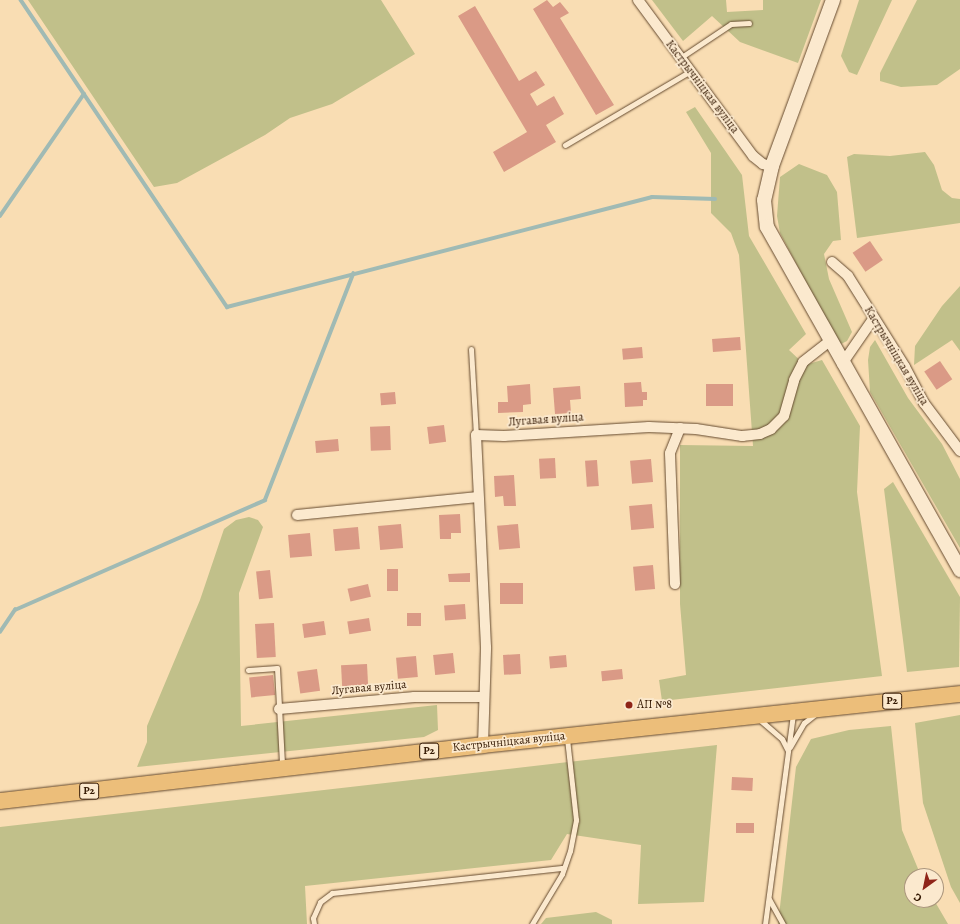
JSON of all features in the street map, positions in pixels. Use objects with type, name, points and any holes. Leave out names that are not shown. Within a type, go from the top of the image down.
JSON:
[{"type":"main road","name":"Р2","points":[[793,712],[960,694]]},
{"type":"main road","name":"Кастрычніцкая вуліца","points":[[0,801],[483,745],[793,712]]},
{"type":"street","name":"Кастрычніцкая вуліца","points":[[638,0],[689,72],[753,156],[762,164],[772,166]]},
{"type":"street","points":[[833,0],[772,166],[764,200],[767,227],[829,342],[960,570]]},
{"type":"street","name":"Кастрычніцкая вуліца","points":[[832,262],[848,276],[873,319],[904,367],[924,403],[960,451]]},
{"type":"street","points":[[842,364],[873,319]]},
{"type":"street","name":"Лугавая вуліца","points":[[476,435],[649,427],[680,428],[742,436],[760,434],[771,429],[784,416],[794,380],[803,362],[829,342]]},
{"type":"street","points":[[675,584],[670,453],[680,428]]},
{"type":"street","points":[[476,435],[486,647],[483,745]]},
{"type":"street","points":[[297,515],[478,497]]},
{"type":"street","name":"Лугавая вуліца","points":[[279,708],[414,697],[484,697]]},
{"type":"lane","points":[[680,58],[732,24],[749,23]]},
{"type":"lane","points":[[565,145],[689,72]]},
{"type":"lane","points":[[471,349],[476,435]]},
{"type":"lane","points":[[248,670],[277,668],[282,768]]},
{"type":"lane","points":[[788,752],[804,723],[823,708]]},
{"type":"lane","points":[[765,924],[793,712]]},
{"type":"lane","points":[[754,716],[774,730],[788,752]]},
{"type":"lane","points":[[532,924],[564,868],[576,820],[566,736]]},
{"type":"lane","points":[[314,924],[313,918],[320,902],[332,893],[564,868]]},
{"type":"lane","points":[[769,899],[783,924]]},
{"type":"shaded area","points":[[28,0],[381,0],[415,54],[332,104],[290,118],[265,135],[177,183],[154,187]]},
{"type":"shaded area","points":[[652,0],[726,0],[727,12],[763,10],[763,0],[821,0],[798,63],[740,42],[712,16],[683,41]]},
{"type":"shaded area","points":[[859,0],[892,0],[857,75],[849,72],[841,56]]},
{"type":"shaded area","points":[[917,0],[960,0],[960,69],[937,85],[901,87],[880,81],[880,73]]},
{"type":"shaded area","points":[[695,107],[742,175],[749,236],[806,334],[789,350],[805,365],[822,360],[860,426],[857,492],[882,676],[662,701],[659,680],[686,675],[680,604],[680,445],[753,446],[739,255],[731,233],[711,213],[711,153],[686,112]]},
{"type":"shaded area","points":[[925,152],[934,165],[942,190],[952,198],[960,199],[960,223],[857,238],[847,157],[854,154],[890,156]]},
{"type":"shaded area","points":[[799,164],[827,175],[837,192],[841,240],[833,241],[824,254],[829,279],[852,332],[847,341],[839,345],[780,233],[777,216],[780,177]]},
{"type":"shaded area","points":[[960,286],[960,351],[952,340],[914,365],[915,346],[942,306]]},
{"type":"shaded area","points":[[875,340],[908,398],[942,444],[960,479],[960,548],[870,392],[868,360],[870,347]]},
{"type":"shaded area","points":[[893,482],[960,597],[959,667],[907,672],[884,489]]},
{"type":"shaded area","points":[[249,517],[258,520],[263,527],[239,593],[241,726],[437,705],[438,730],[424,737],[137,767],[147,742],[147,726],[200,600],[224,529],[236,520]]},
{"type":"shaded area","points":[[960,715],[960,903],[951,887],[923,803],[915,723]]},
{"type":"shaded area","points":[[891,726],[902,830],[918,868],[904,868],[904,908],[939,908],[948,924],[778,924],[796,767],[811,739],[849,730]]},
{"type":"shaded area","points":[[717,745],[704,902],[638,904],[641,845],[567,834],[551,860],[305,886],[307,924],[0,924],[0,827]]},
{"type":"shaded area","points":[[596,912],[612,920],[612,924],[541,924],[546,918]]},
{"type":"building","points":[[547,0],[553,7],[560,2],[569,13],[560,18],[614,105],[596,115],[533,9]]},
{"type":"building","points":[[475,6],[519,81],[536,71],[545,85],[530,94],[537,106],[554,96],[564,114],[546,125],[556,142],[504,172],[493,152],[527,132],[458,16]]},
{"type":"building","points":[[870,241],[883,260],[865,272],[853,253]]},
{"type":"building","points":[[740,337],[741,350],[713,352],[712,339]]},
{"type":"building","points":[[642,347],[643,358],[623,360],[622,349]]},
{"type":"building","points":[[940,361],[952,379],[937,390],[924,372]]},
{"type":"building","points":[[641,382],[642,392],[647,392],[647,400],[643,400],[643,406],[625,407],[624,383]]},
{"type":"building","points":[[530,384],[531,404],[523,405],[523,412],[498,413],[498,402],[508,402],[507,386]]},
{"type":"building","points":[[706,384],[733,384],[733,406],[706,406]]},
{"type":"building","points":[[580,386],[581,399],[570,400],[571,413],[555,414],[553,388]]},
{"type":"building","points":[[395,392],[396,404],[381,405],[380,393]]},
{"type":"building","points":[[444,425],[446,442],[429,444],[427,427]]},
{"type":"building","points":[[390,426],[391,450],[371,451],[370,427]]},
{"type":"building","points":[[338,439],[339,451],[316,453],[315,441]]},
{"type":"building","points":[[555,458],[556,478],[540,479],[539,459]]},
{"type":"building","points":[[651,459],[653,482],[632,484],[630,461]]},
{"type":"building","points":[[597,460],[599,486],[587,487],[585,461]]},
{"type":"building","points":[[514,475],[516,506],[504,506],[503,496],[495,497],[494,476]]},
{"type":"building","points":[[652,504],[654,528],[631,530],[629,506]]},
{"type":"building","points":[[460,514],[461,533],[451,533],[451,539],[440,539],[439,515]]},
{"type":"building","points":[[401,524],[403,548],[380,550],[378,526]]},
{"type":"building","points":[[518,524],[520,548],[499,550],[497,526]]},
{"type":"building","points":[[358,527],[360,549],[335,551],[333,529]]},
{"type":"building","points":[[310,533],[312,556],[290,558],[288,535]]},
{"type":"building","points":[[653,565],[655,589],[635,591],[633,567]]},
{"type":"building","points":[[387,569],[398,569],[398,591],[387,591]]},
{"type":"building","points":[[270,570],[273,598],[259,599],[256,571]]},
{"type":"building","points":[[470,573],[470,582],[449,582],[448,574]]},
{"type":"building","points":[[500,583],[523,583],[523,604],[500,604]]},
{"type":"building","points":[[368,584],[371,597],[350,601],[348,589]]},
{"type":"building","points":[[465,604],[466,619],[445,620],[444,605]]},
{"type":"building","points":[[407,613],[421,613],[421,626],[407,626]]},
{"type":"building","points":[[369,618],[371,631],[349,634],[347,621]]},
{"type":"building","points":[[324,621],[326,635],[304,638],[302,624]]},
{"type":"building","points":[[274,623],[276,657],[257,658],[255,624]]},
{"type":"building","points":[[453,653],[455,673],[435,675],[433,655]]},
{"type":"building","points":[[520,654],[521,674],[504,675],[503,655]]},
{"type":"building","points":[[566,655],[567,667],[550,668],[549,656]]},
{"type":"building","points":[[416,656],[418,677],[398,679],[396,658]]},
{"type":"building","points":[[367,664],[368,685],[342,686],[341,665]]},
{"type":"building","points":[[317,669],[320,691],[300,694],[297,672]]},
{"type":"building","points":[[622,669],[623,679],[602,681],[601,671]]},
{"type":"building","points":[[273,675],[275,695],[251,697],[249,678]]},
{"type":"building","points":[[732,777],[753,778],[752,791],[731,790]]},
{"type":"building","points":[[736,823],[754,823],[754,833],[736,833]]},
{"type":"waterway","points":[[21,0],[227,307],[652,197],[715,199]]},
{"type":"waterway","points":[[0,216],[84,94]]},
{"type":"waterway","points":[[0,632],[15,610],[265,500],[353,274]]},
{"type":"place","name":"АП №8","points":[[629,705]]}]
